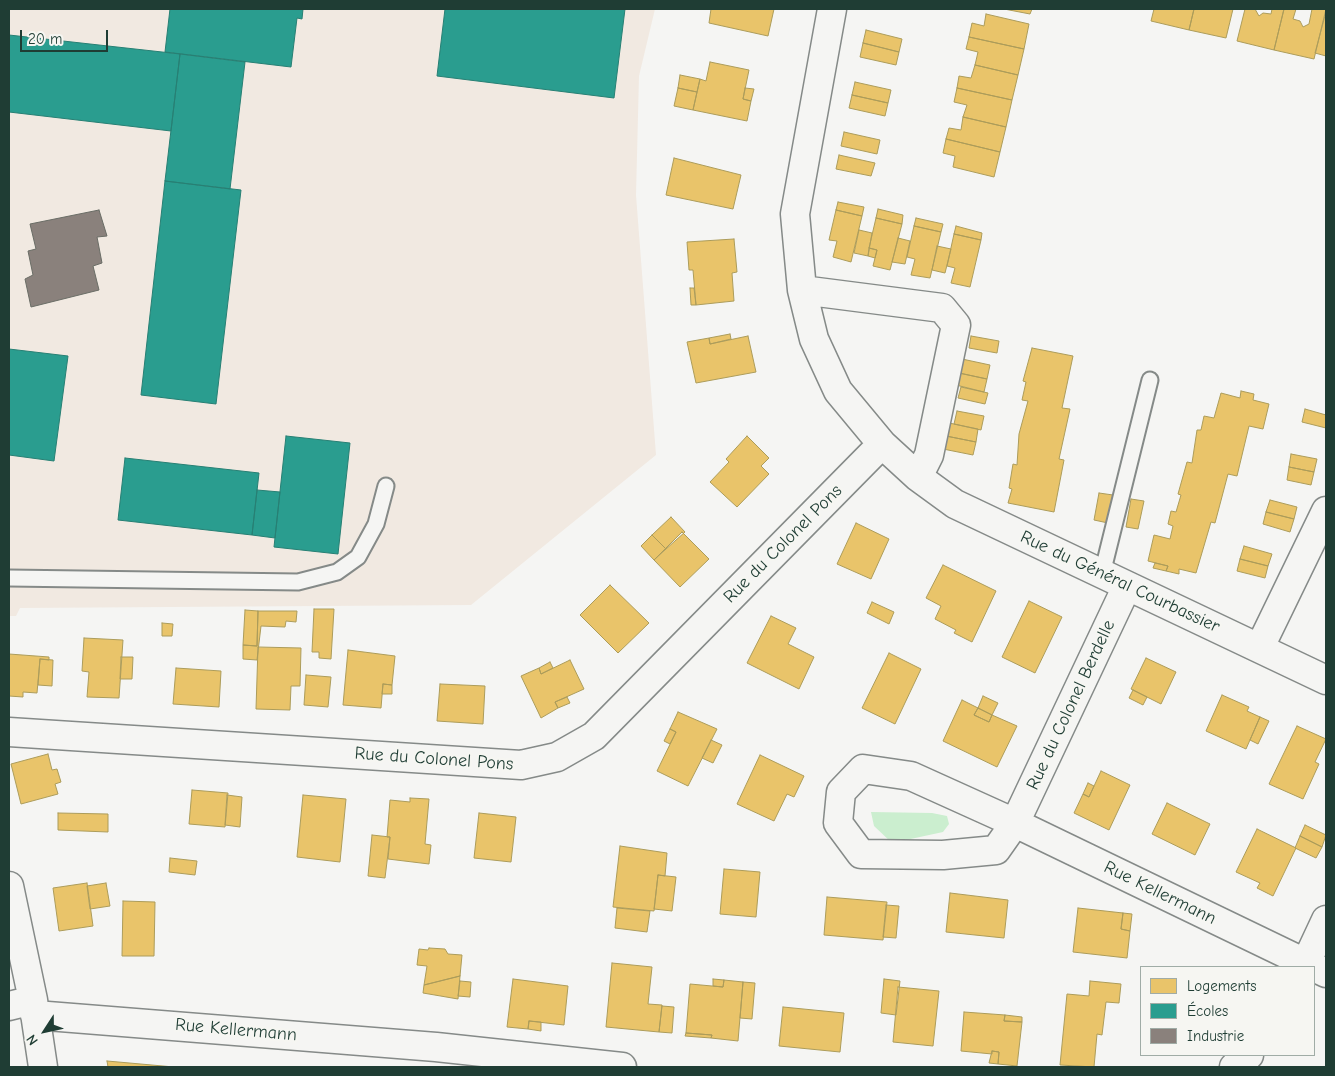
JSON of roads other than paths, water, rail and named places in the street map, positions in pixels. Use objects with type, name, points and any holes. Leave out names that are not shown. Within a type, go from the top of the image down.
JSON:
[{"type":"street","name":"Rue du Général Courbassier","points":[[832,9],[796,214],[802,290],[814,339],[838,391],[882,444],[918,477],[955,504],[1326,680]]},
{"type":"street","points":[[802,290],[942,308],[956,325],[930,455],[918,477]]},
{"type":"street","name":"Rue du Colonel Pons","points":[[9,732],[521,765],[557,757],[594,736],[882,444]]},
{"type":"street","points":[[1260,648],[1326,510]]},
{"type":"street","name":"Rue du Colonel Berdelle","points":[[1015,823],[910,776],[863,769],[841,792],[838,823],[861,854],[944,855],[996,850],[1015,823],[1128,586]]},
{"type":"street","name":"Rue Kellermann","points":[[1015,823],[1308,966]]},
{"type":"street","points":[[9,886],[26,1007],[43,1067]]},
{"type":"street","name":"Rue Kellermann","points":[[1313,966],[1326,920]]},
{"type":"street","name":"Rue Kellermann","points":[[26,1007],[435,1057],[622,1067]]},
{"type":"street","points":[[1234,1067],[1248,1056]]},
{"type":"lane","points":[[1102,574],[1150,380]]},
{"type":"lane","points":[[9,578],[298,582],[337,572],[358,556],[376,524],[386,486]]}]
